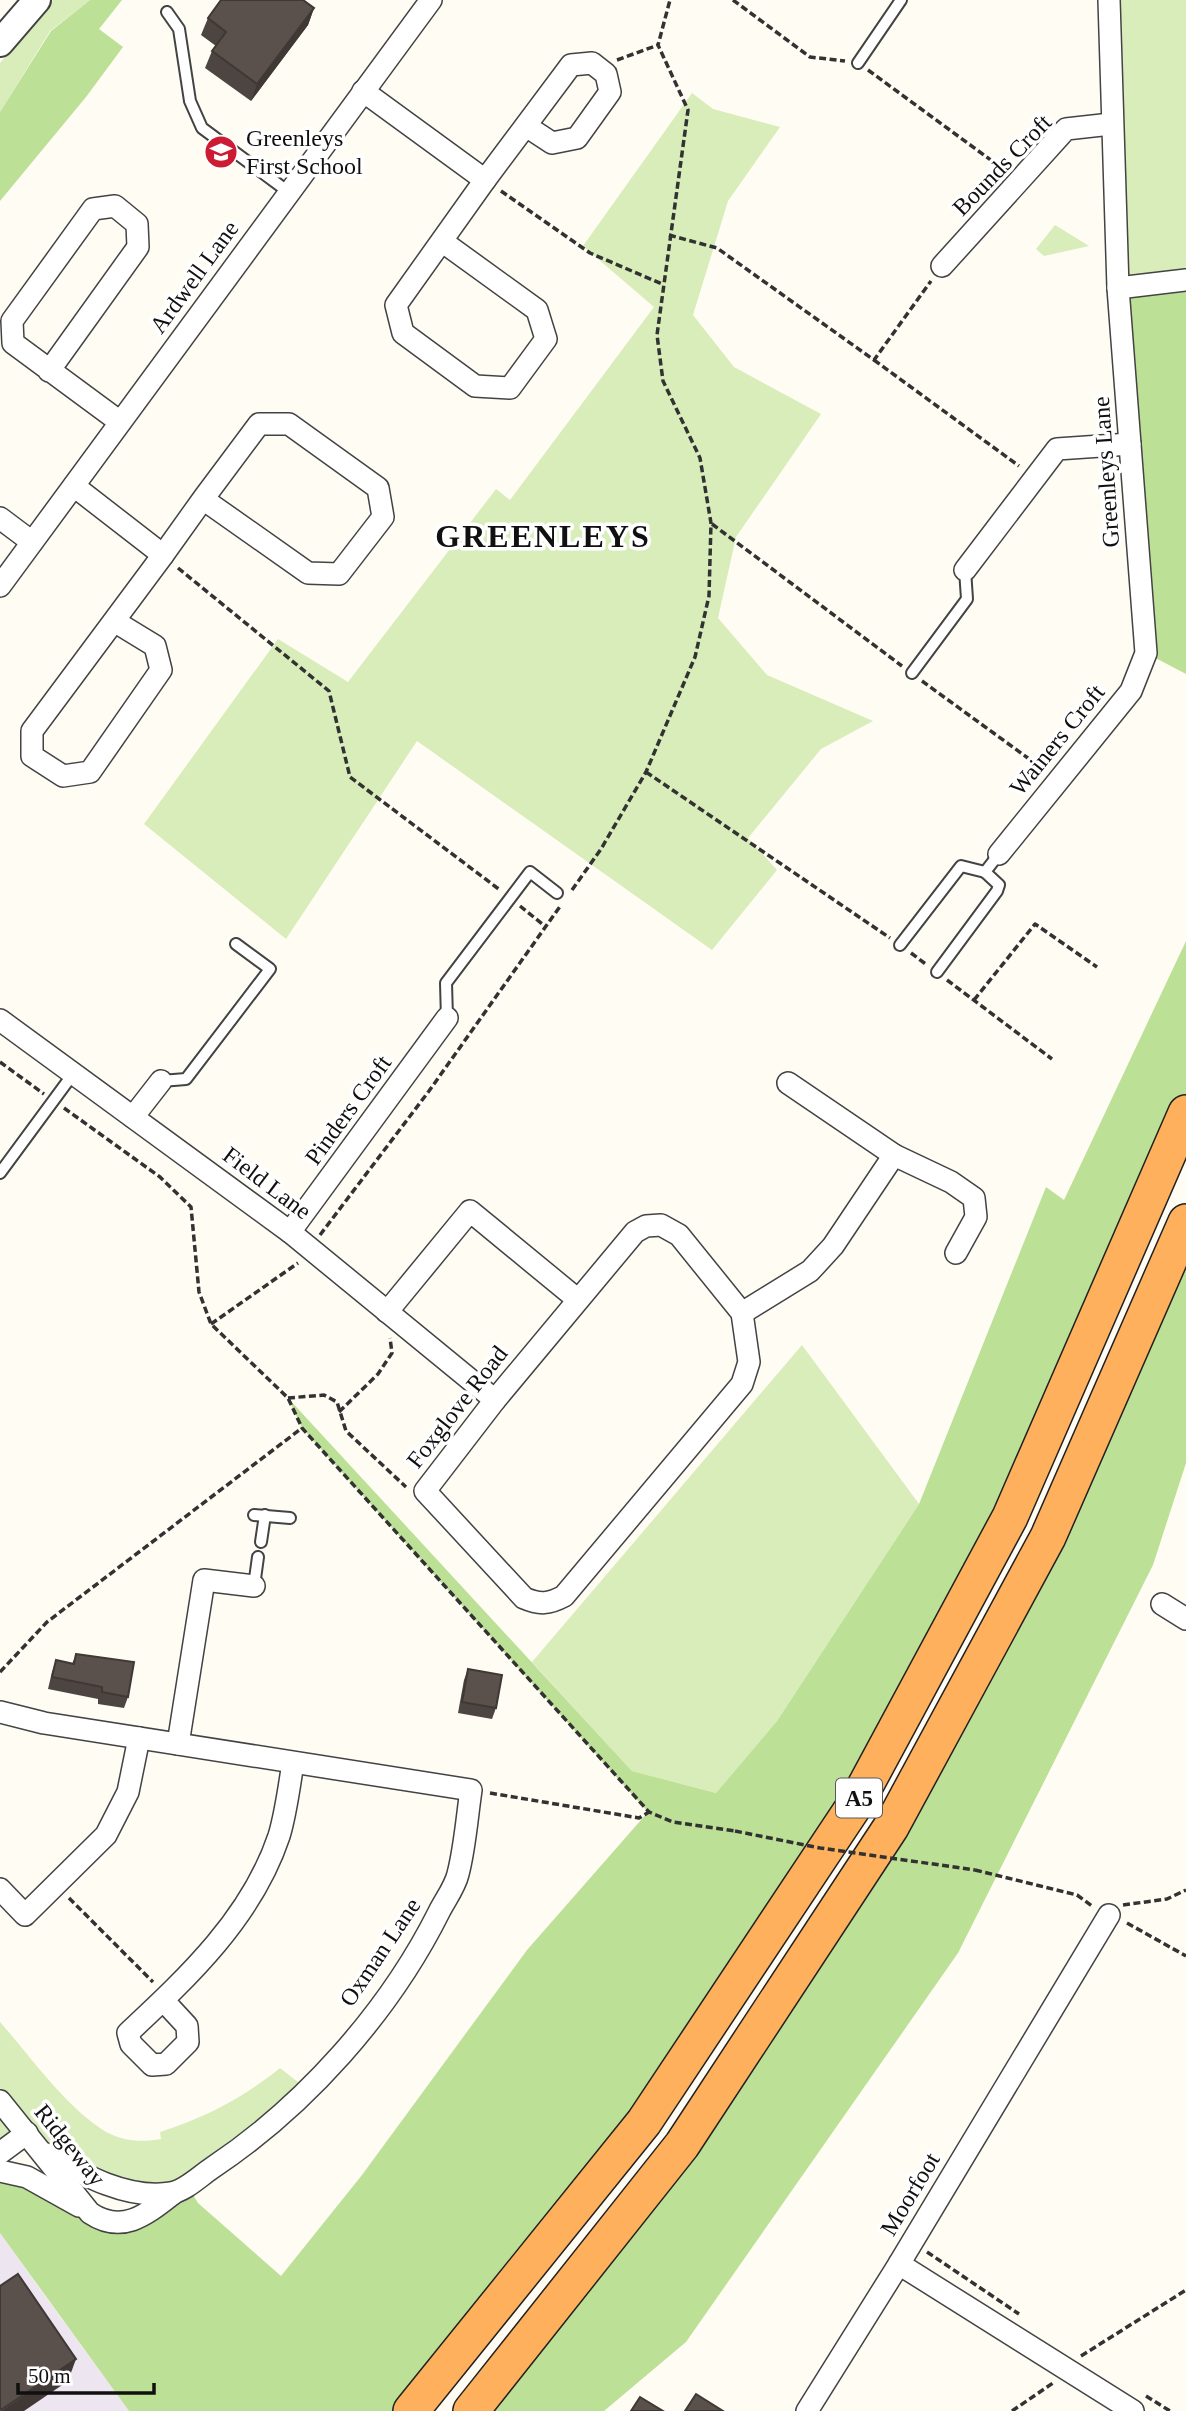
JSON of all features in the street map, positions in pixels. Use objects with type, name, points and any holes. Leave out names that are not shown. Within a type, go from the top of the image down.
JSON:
[{"type":"highway","name":"A5","points":[[411,2411],[644,2122],[856,1803],[1010,1517],[1186,1113]]},
{"type":"highway","name":"A5","points":[[471,2411],[682,2145],[891,1827],[1048,1537],[1186,1222]]},
{"type":"street","points":[[0,43],[37,0]]},
{"type":"street","name":"Ardwell Lane","points":[[0,586],[431,0]]},
{"type":"street","name":"Greenleys Lane","points":[[1110,0],[1111,124],[1118,288],[1146,653]]},
{"type":"street","points":[[443,242],[537,310],[546,339],[510,388],[475,386],[403,333],[396,305],[485,180],[571,65],[592,63],[606,74],[610,92],[577,138],[552,143],[526,126]]},
{"type":"street","points":[[363,91],[485,180]]},
{"type":"street","name":"Bounds Croft","points":[[942,266],[1066,129],[1111,124]]},
{"type":"street","points":[[49,371],[138,247],[137,224],[115,206],[93,209],[12,321],[13,343],[49,371],[120,422]]},
{"type":"street","points":[[1118,288],[1186,280]]},
{"type":"street","points":[[114,621],[155,646],[161,670],[90,772],[63,776],[32,756],[32,731],[163,555],[203,499],[259,424],[289,424],[378,488],[383,517],[340,575],[308,573],[203,499]]},
{"type":"street","points":[[965,570],[1057,449],[1130,444]]},
{"type":"street","points":[[74,486],[163,555]]},
{"type":"street","points":[[0,518],[32,542]]},
{"type":"street","name":"Wainers Croft","points":[[999,855],[1131,691],[1146,653]]},
{"type":"street","name":"Pinders Croft","points":[[290,1232],[447,1018]]},
{"type":"street","name":"Field Lane","points":[[0,1020],[290,1232],[495,1400]]},
{"type":"street","points":[[134,1117],[161,1082]]},
{"type":"street","points":[[788,1083],[894,1155],[951,1182],[974,1198],[976,1217],[956,1253]]},
{"type":"street","points":[[741,1313],[810,1271],[833,1246],[894,1155]]},
{"type":"street","points":[[387,1312],[470,1211],[577,1299]]},
{"type":"street","name":"Foxglove Road","points":[[662,1225],[679,1235],[741,1313],[749,1362],[742,1384],[564,1596],[551,1603],[538,1604],[524,1598],[425,1490],[577,1299],[635,1231],[646,1226],[662,1225]]},
{"type":"street","points":[[178,1744],[204,1580],[254,1586]]},
{"type":"street","points":[[1162,1604],[1186,1619]]},
{"type":"street","points":[[0,1712],[44,1723],[471,1790]]},
{"type":"street","points":[[0,1889],[25,1915],[106,1835],[128,1792],[139,1738]]},
{"type":"street","points":[[165,1998],[226,1934],[260,1882],[279,1834],[293,1763]]},
{"type":"street","name":"Oxman Lane","points":[[175,2192],[237,2152],[308,2090],[377,2008],[423,1944],[458,1875],[471,1790]]},
{"type":"street","name":"Moorfoot","points":[[1103,1912],[899,2264],[1074,2363],[1138,2403]]},
{"type":"street","name":"Ridgeway","points":[[0,2101],[46,2154],[90,2213],[119,2224],[131,2222],[175,2192]]},
{"type":"street","points":[[0,2153],[27,2133]]},
{"type":"street","points":[[46,2154],[90,2177],[121,2189],[154,2194],[175,2192]]},
{"type":"street","points":[[0,2171],[27,2177],[90,2213]]},
{"type":"street","points":[[807,2411],[899,2264]]},
{"type":"lane","points":[[858,63],[901,0]]},
{"type":"lane","points":[[167,12],[179,29],[190,101],[202,128],[290,193]]},
{"type":"lane","points":[[912,673],[967,599],[965,570]]},
{"type":"lane","points":[[985,872],[999,855]]},
{"type":"lane","points":[[900,944],[961,866],[985,872],[999,885],[997,891],[937,972]]},
{"type":"lane","points":[[447,1018],[446,983],[530,872],[556,893]]},
{"type":"lane","points":[[161,1082],[186,1079],[270,969],[236,944]]},
{"type":"lane","points":[[0,1173],[73,1074]]},
{"type":"lane","points":[[261,1542],[259,1515],[290,1518]]},
{"type":"lane","points":[[254,1586],[258,1557]]},
{"type":"path","points":[[569,893],[601,849],[646,772],[695,657],[709,596],[710,523],[700,458],[663,381],[657,335],[688,110],[658,45],[670,0]]},
{"type":"path","points":[[733,0],[810,57],[858,63],[1019,180]]},
{"type":"path","points":[[606,74],[617,61],[658,45]]},
{"type":"path","points":[[485,180],[590,253],[662,284]]},
{"type":"path","points":[[669,235],[717,248],[1035,478]]},
{"type":"path","points":[[873,360],[942,266]]},
{"type":"path","points":[[710,523],[1058,781]]},
{"type":"path","points":[[163,555],[330,691],[350,777],[546,926]]},
{"type":"path","points":[[646,772],[900,944],[1052,1059]]},
{"type":"path","points":[[211,1324],[301,1262],[429,1091],[562,904]]},
{"type":"path","points":[[974,1000],[1035,925],[1097,967]]},
{"type":"path","points":[[0,1062],[160,1177],[191,1207],[199,1292],[211,1324],[288,1398],[302,1428],[649,1812],[673,1822],[820,1848],[975,1870],[1077,1895],[1103,1912],[1186,1956]]},
{"type":"path","points":[[339,1412],[378,1374],[392,1353],[387,1312]]},
{"type":"path","points":[[288,1398],[324,1395],[337,1402],[346,1431],[407,1488],[425,1490]]},
{"type":"path","points":[[0,1672],[47,1622],[302,1428]]},
{"type":"path","points":[[471,1790],[639,1818],[649,1812]]},
{"type":"path","points":[[57,1886],[165,1998]]},
{"type":"path","points":[[1103,1912],[1147,1900],[1167,1899],[1186,1890]]},
{"type":"path","points":[[923,2249],[1025,2318]]},
{"type":"path","points":[[1012,2411],[1074,2363],[1186,2290]]},
{"type":"path","points":[[1070,2349],[1074,2363]]},
{"type":"path","points":[[1074,2363],[1091,2362]]},
{"type":"path","points":[[1138,2403],[1170,2411]]},
{"type":"shaded area","points":[[0,2233],[45,2296],[129,2411],[0,2411]]},
{"type":"green space","points":[[53,0],[90,0],[50,31],[0,112],[0,63]]},
{"type":"green space","points":[[90,0],[122,0],[99,29],[123,47],[86,97],[0,201],[0,112],[51,31]]},
{"type":"green space","points":[[1109,0],[1186,0],[1186,280],[1118,288]]},
{"type":"green space","points":[[692,93],[713,109],[780,127],[728,201],[693,315],[734,367],[821,414],[736,537],[718,618],[767,675],[873,721],[821,749],[748,838],[777,870],[712,950],[417,741],[286,939],[144,824],[278,639],[348,682],[496,489],[510,500],[654,307],[583,246]]},
{"type":"green space","points":[[1055,225],[1089,246],[1044,256],[1036,249]]},
{"type":"green space","points":[[1186,280],[1186,674],[1146,653],[1118,288]]},
{"type":"green space","points":[[1186,941],[1186,1113],[1010,1517],[644,2122],[411,2411],[129,2411],[0,2233],[0,2171],[108,2222],[187,2185],[198,2203],[281,2276],[362,2175],[527,1950],[648,1812],[302,1428],[288,1398],[632,1771],[716,1793],[777,1721],[919,1504],[1046,1187],[1064,1200]]},
{"type":"green space","points":[[1186,1222],[1186,1463],[1153,1565],[958,1953],[686,2342],[604,2411],[471,2411],[891,1827]]},
{"type":"green space","points":[[802,1345],[919,1504],[777,1721],[716,1793],[632,1771],[532,1662]]},
{"type":"green space","points":[[0,2022],[72,2105],[100,2128],[122,2138],[137,2141],[161,2139],[160,2132],[223,2106],[280,2068],[308,2090],[187,2185],[137,2192],[28,2133],[0,2153]]},
{"type":"building","points":[[221,0],[303,0],[314,8],[257,84],[212,51],[226,32],[208,18]]},
{"type":"building","points":[[76,1654],[134,1662],[128,1697],[102,1692],[102,1687],[52,1677],[56,1660],[74,1664]]},
{"type":"building","points":[[468,1669],[502,1675],[496,1708],[462,1702]]},
{"type":"building","points":[[18,2274],[76,2359],[1,2410],[0,2286]]},
{"type":"building","points":[[696,2394],[723,2411],[685,2411]]},
{"type":"building","points":[[640,2397],[663,2411],[631,2411]]},
{"type":"place","name":"Greenleys First School","points":[[221,152]]},
{"type":"district","name":"GREENLEYS","points":[[543,536]]}]
